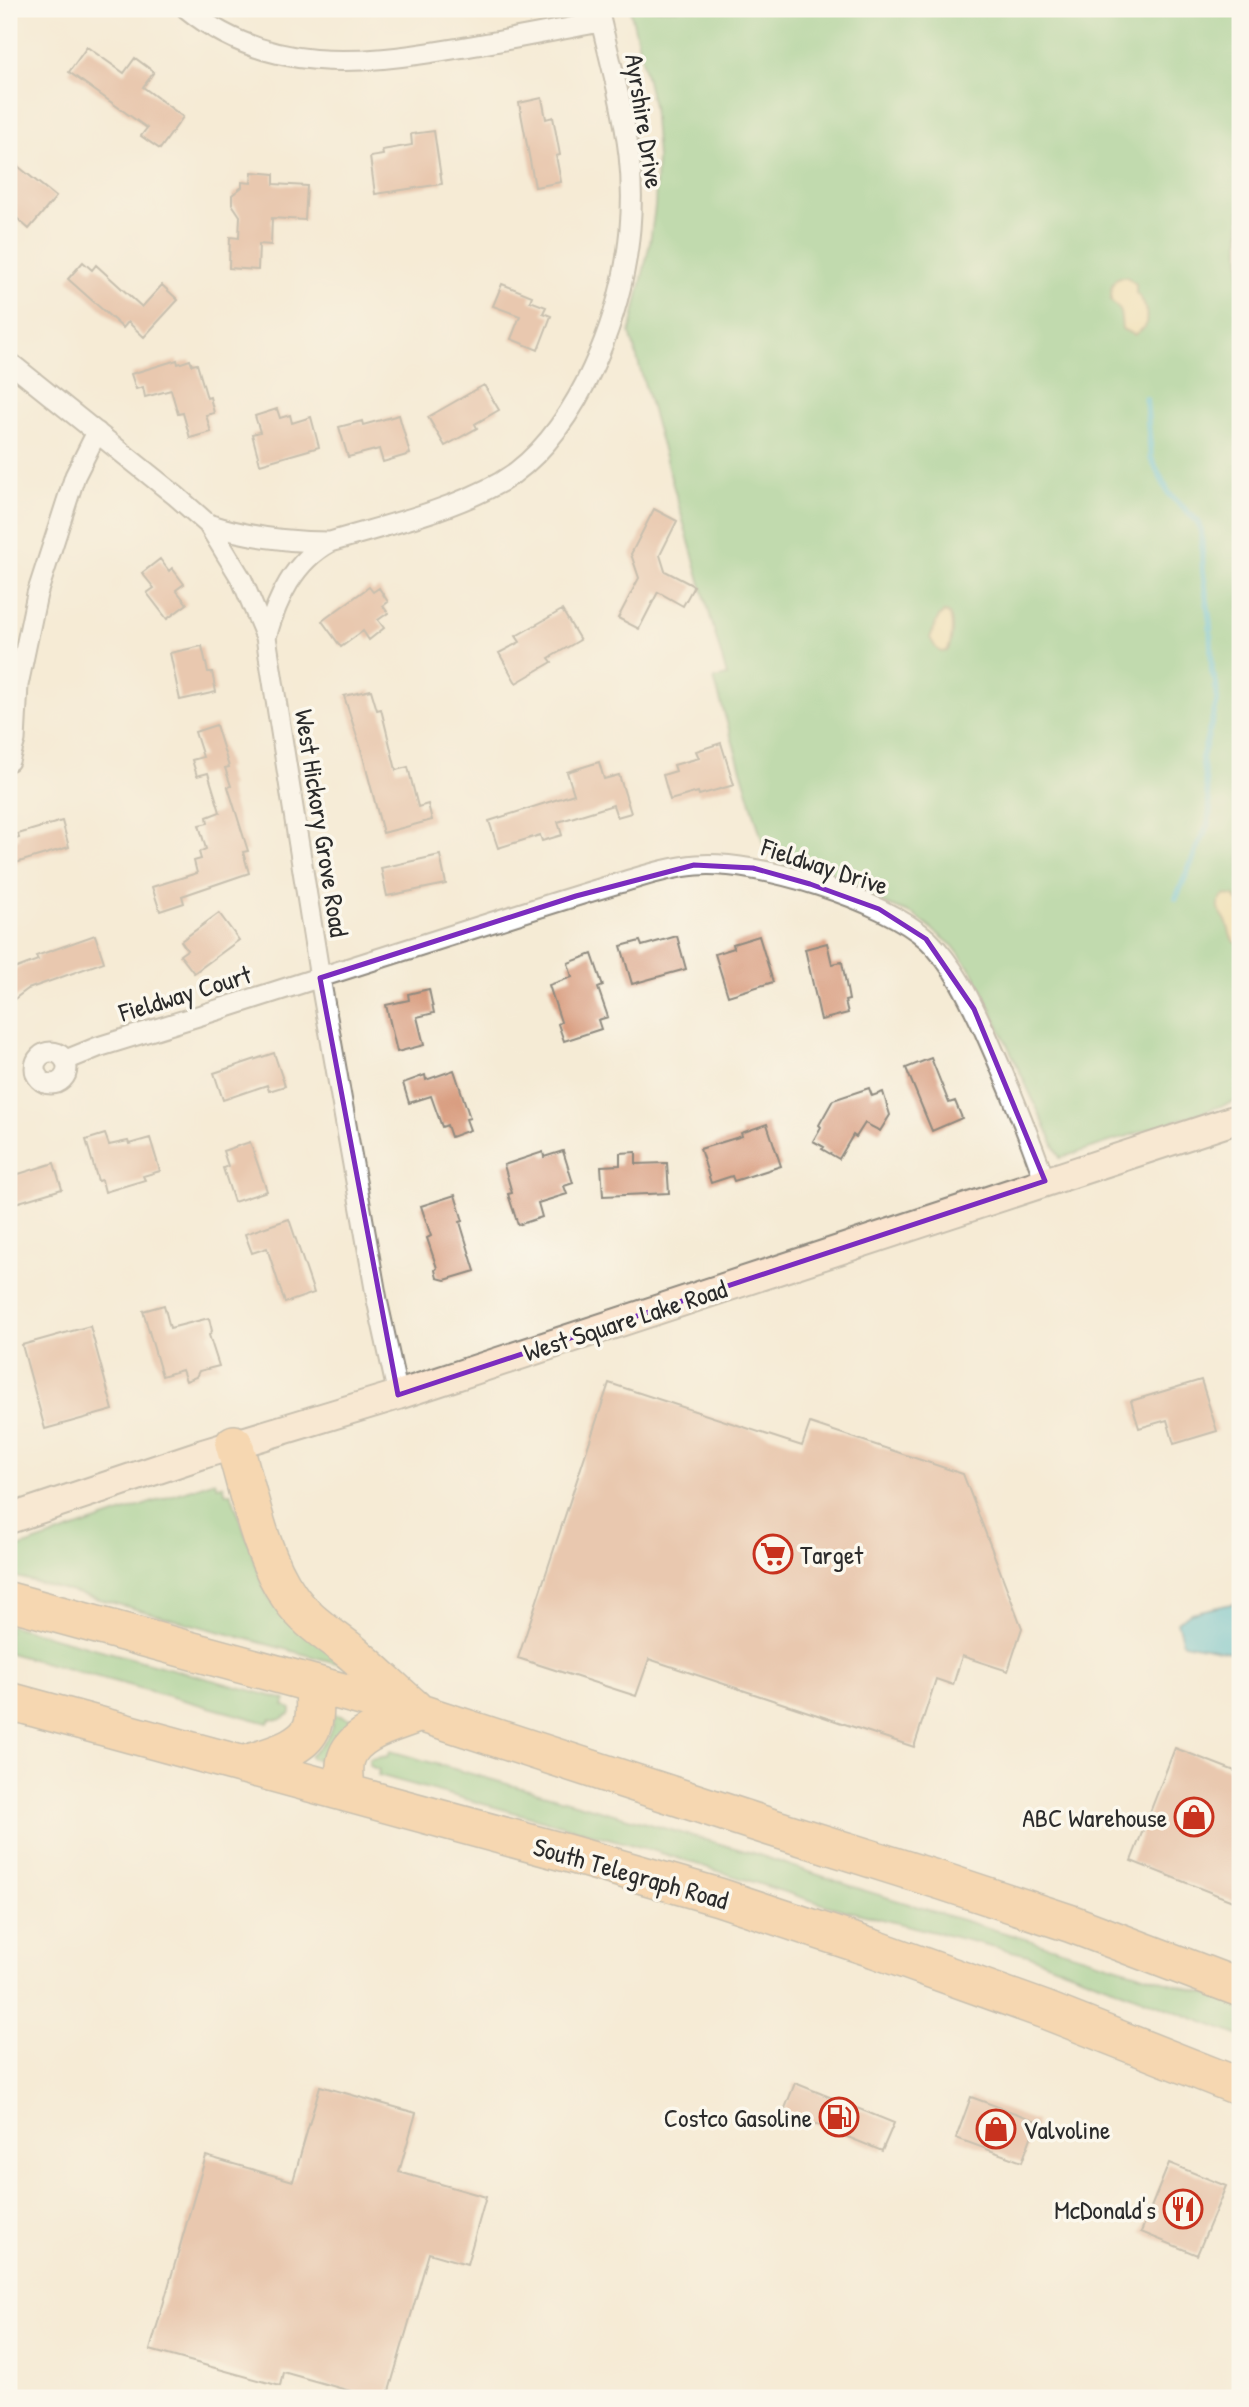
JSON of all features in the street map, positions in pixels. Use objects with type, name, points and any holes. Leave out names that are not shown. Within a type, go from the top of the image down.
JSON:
[{"type":"highway","points":[[234,1444],[265,1546],[288,1595],[316,1626],[348,1650],[420,1713]]},
{"type":"highway","points":[[9,1601],[420,1713],[1072,1924],[1240,1988]]},
{"type":"highway","points":[[243,1765],[291,1747],[311,1730],[314,1685]]},
{"type":"highway","name":"South Telegraph Road","points":[[9,1701],[719,1897],[1045,2010],[1240,2087]]},
{"type":"highway","points":[[346,1793],[345,1761],[356,1742],[370,1733],[420,1713]]},
{"type":"street","points":[[187,9],[257,48],[311,60],[335,62],[429,53],[600,15]]},
{"type":"street","name":"Ayrshire Drive","points":[[266,637],[279,599],[295,572],[315,550],[330,542],[450,505],[501,481],[517,471],[540,450],[560,426],[578,397],[594,366],[621,290],[631,216],[626,139],[600,15]]},
{"type":"street","name":"West Hickory Grove Road","points":[[9,362],[208,524],[243,580],[266,637],[320,978],[377,1300],[398,1395]]},
{"type":"street","points":[[9,761],[15,740],[13,691],[37,594],[75,476],[97,432]]},
{"type":"street","name":"Ayrshire Drive","points":[[208,524],[238,534],[270,540],[330,542]]},
{"type":"street","name":"Fieldway Drive","points":[[320,978],[667,869],[724,864],[778,874],[879,909],[912,929],[937,950],[957,977],[993,1050],[1045,1181]]},
{"type":"street","name":"Fieldway Court","points":[[66,1060],[320,978]]},
{"type":"street","name":"West Square Lake Road","points":[[9,1519],[234,1444],[398,1395],[1240,1118]]},
{"type":"highlighted area","points":[[694,865],[753,868],[810,884],[879,909],[926,939],[974,1009],[1045,1181],[398,1395],[320,978],[576,896]]},
{"type":"green space","points":[[630,9],[1240,9],[1240,1100],[1060,1158],[975,975],[953,946],[914,915],[781,865],[763,843],[714,679],[727,676],[630,333],[650,242],[657,158],[653,106]]},
{"type":"green space","points":[[215,1481],[217,1486],[223,1485],[226,1494],[231,1493],[266,1593],[282,1615],[355,1668],[9,1575],[9,1551]]},
{"type":"green space","points":[[9,1625],[286,1700],[284,1705],[291,1709],[291,1713],[279,1720],[270,1719],[268,1723],[9,1653]]},
{"type":"green space","points":[[334,1714],[354,1720],[338,1736],[328,1762],[311,1758],[310,1755],[327,1738]]},
{"type":"green space","points":[[390,1751],[756,1854],[866,1891],[1214,1996],[1240,2007],[1240,2036],[1028,1955],[832,1907],[655,1851],[378,1775],[379,1770],[370,1766],[369,1759],[388,1756]]},
{"type":"sand","points":[[1120,277],[1127,277],[1136,284],[1136,293],[1145,309],[1145,327],[1134,335],[1122,329],[1120,310],[1111,301],[1113,284]]},
{"type":"sand","points":[[944,612],[951,618],[952,633],[947,651],[941,652],[930,638],[938,618]]},
{"type":"sand","points":[[1224,895],[1234,896],[1240,904],[1240,945],[1232,938],[1218,908]]},
{"type":"water","points":[[1240,1602],[1240,1654],[1183,1643],[1177,1622],[1191,1613]]},
{"type":"building","points":[[87,47],[124,73],[135,58],[154,72],[143,87],[183,117],[160,149],[141,136],[147,128],[69,72]]},
{"type":"building","points":[[542,98],[546,119],[553,117],[560,155],[556,156],[561,182],[535,187],[519,103]]},
{"type":"building","points":[[434,131],[442,184],[375,194],[370,157],[383,155],[382,150],[412,145],[411,134]]},
{"type":"building","points":[[9,159],[56,197],[29,229],[9,211]]},
{"type":"building","points":[[252,172],[274,174],[274,184],[307,186],[305,220],[272,218],[271,245],[259,244],[258,270],[229,268],[230,237],[239,238],[240,216],[232,204],[232,195],[242,187],[242,182],[251,183]]},
{"type":"building","points":[[83,262],[92,270],[96,265],[142,307],[162,285],[178,300],[144,337],[128,322],[123,328],[68,279]]},
{"type":"building","points":[[502,284],[532,296],[530,301],[546,307],[543,313],[551,316],[538,350],[511,339],[520,316],[493,306]]},
{"type":"building","points":[[177,360],[178,364],[190,360],[192,365],[197,364],[214,413],[206,415],[211,432],[190,438],[183,413],[178,414],[171,390],[145,397],[143,387],[136,389],[131,374]]},
{"type":"building","points":[[484,385],[499,410],[475,424],[477,428],[445,446],[428,417]]},
{"type":"building","points":[[277,409],[280,418],[290,415],[292,423],[311,417],[319,447],[260,464],[252,434],[260,432],[255,416]]},
{"type":"building","points":[[399,415],[410,454],[383,462],[379,449],[348,457],[339,427],[362,421],[363,425]]},
{"type":"building","points":[[654,509],[677,521],[660,555],[665,571],[694,586],[683,606],[658,592],[639,629],[618,618],[639,578],[631,554]]},
{"type":"building","points":[[160,559],[169,571],[172,568],[184,584],[176,590],[187,604],[167,619],[147,593],[154,588],[142,573]]},
{"type":"building","points":[[369,587],[373,592],[379,588],[388,602],[383,606],[388,613],[378,620],[384,628],[369,640],[363,631],[341,647],[322,621]]},
{"type":"building","points":[[562,610],[580,640],[549,658],[552,662],[516,683],[499,653],[520,642],[516,636]]},
{"type":"building","points":[[202,646],[216,692],[180,700],[170,653]]},
{"type":"building","points":[[371,690],[377,710],[381,709],[396,770],[408,767],[418,807],[428,804],[432,820],[383,833],[344,696]]},
{"type":"building","points":[[216,725],[229,767],[225,768],[231,786],[228,787],[248,851],[243,852],[249,873],[182,896],[184,903],[160,911],[152,887],[197,873],[194,861],[201,859],[199,852],[206,849],[199,825],[208,823],[207,817],[220,812],[208,773],[197,776],[192,760],[203,757],[195,732]]},
{"type":"building","points":[[721,743],[734,785],[670,800],[663,775],[676,771],[674,765],[699,758],[696,751]]},
{"type":"building","points":[[599,762],[604,779],[619,775],[631,813],[617,817],[613,805],[558,822],[562,835],[542,841],[540,835],[498,848],[489,821],[574,794],[567,772]]},
{"type":"building","points":[[62,821],[69,847],[9,865],[9,841],[19,838],[18,834]]},
{"type":"building","points":[[440,855],[446,884],[387,896],[381,868]]},
{"type":"building","points":[[219,913],[239,940],[194,973],[180,955],[187,950],[181,941]]},
{"type":"building","points":[[95,935],[104,962],[28,989],[9,1003],[9,971],[38,960],[36,956]]},
{"type":"building","points":[[677,936],[686,969],[632,984],[621,946],[640,941],[642,946]]},
{"type":"building","points":[[759,936],[773,982],[728,996],[715,954],[734,948],[733,944]]},
{"type":"building","points":[[827,943],[832,964],[842,962],[849,1000],[845,1001],[848,1013],[821,1020],[805,949]]},
{"type":"building","points":[[592,954],[603,986],[598,988],[608,1017],[598,1020],[601,1029],[564,1041],[549,985],[572,977],[568,963]]},
{"type":"building","points":[[429,989],[434,1013],[417,1017],[424,1045],[397,1052],[386,1005],[409,1000],[408,994]]},
{"type":"building","points":[[274,1053],[285,1086],[269,1091],[267,1085],[223,1100],[214,1073]]},
{"type":"building","points":[[931,1058],[949,1103],[955,1101],[962,1118],[932,1131],[906,1068]]},
{"type":"building","points":[[454,1070],[470,1118],[466,1119],[470,1130],[451,1137],[447,1125],[442,1127],[431,1096],[409,1103],[403,1083],[425,1075],[426,1080]]},
{"type":"building","points":[[869,1088],[872,1096],[883,1092],[890,1115],[880,1131],[865,1123],[856,1137],[853,1135],[839,1159],[813,1141],[833,1100]]},
{"type":"building","points":[[767,1124],[781,1166],[734,1181],[732,1176],[711,1183],[700,1149],[742,1136],[741,1133]]},
{"type":"building","points":[[105,1134],[109,1145],[128,1141],[129,1144],[150,1138],[160,1171],[143,1176],[145,1180],[105,1192],[102,1180],[98,1181],[86,1140]]},
{"type":"building","points":[[250,1142],[267,1191],[234,1202],[223,1168],[228,1166],[223,1151]]},
{"type":"building","points":[[563,1151],[573,1183],[564,1186],[567,1194],[538,1203],[542,1217],[518,1225],[508,1194],[512,1193],[504,1165],[543,1152],[544,1157]]},
{"type":"building","points":[[636,1152],[636,1164],[667,1163],[669,1193],[603,1196],[601,1166],[620,1165],[620,1153]]},
{"type":"building","points":[[54,1163],[62,1189],[9,1205],[9,1177]]},
{"type":"building","points":[[455,1195],[475,1271],[445,1280],[437,1278],[437,1268],[427,1238],[431,1236],[421,1206]]},
{"type":"building","points":[[289,1219],[314,1293],[285,1303],[267,1248],[252,1253],[245,1234]]},
{"type":"building","points":[[164,1305],[170,1328],[209,1318],[212,1331],[209,1335],[219,1366],[199,1371],[196,1377],[186,1381],[182,1370],[162,1376],[143,1311]]},
{"type":"building","points":[[90,1326],[113,1410],[45,1429],[22,1345]]},
{"type":"building","points":[[1201,1380],[1217,1431],[1174,1444],[1167,1420],[1139,1428],[1131,1401]]},
{"type":"building","name":"Target","points":[[609,1383],[802,1446],[810,1423],[963,1474],[1022,1628],[1008,1671],[962,1656],[953,1685],[936,1679],[914,1747],[649,1659],[636,1696],[518,1658]]},
{"type":"building","name":"ABC Warehouse","points":[[1175,1748],[1240,1773],[1240,1904],[1131,1861]]},
{"type":"building","name":"Costco Gasoline","points":[[795,2083],[894,2123],[882,2151],[784,2111]]},
{"type":"building","points":[[320,2086],[416,2113],[399,2172],[486,2197],[467,2264],[429,2253],[387,2398],[375,2398],[283,2372],[280,2386],[150,2350],[206,2156],[293,2181]]},
{"type":"building","name":"Valvoline","points":[[971,2097],[1037,2121],[1022,2162],[956,2138]]},
{"type":"building","name":"McDonald's","points":[[1169,2163],[1226,2186],[1197,2255],[1141,2232]]},
{"type":"waterway","points":[[1146,399],[1151,458],[1169,494],[1196,520],[1201,529],[1212,672],[1216,683],[1217,702],[1202,758],[1210,810],[1208,824],[1176,898]]},
{"type":"place","name":"Target","points":[[773,1554]]},
{"type":"place","name":"ABC Warehouse","points":[[1194,1817]]},
{"type":"place","name":"Costco Gasoline","points":[[839,2117]]},
{"type":"place","name":"Valvoline","points":[[996,2129]]},
{"type":"place","name":"McDonald's","points":[[1183,2209]]}]
